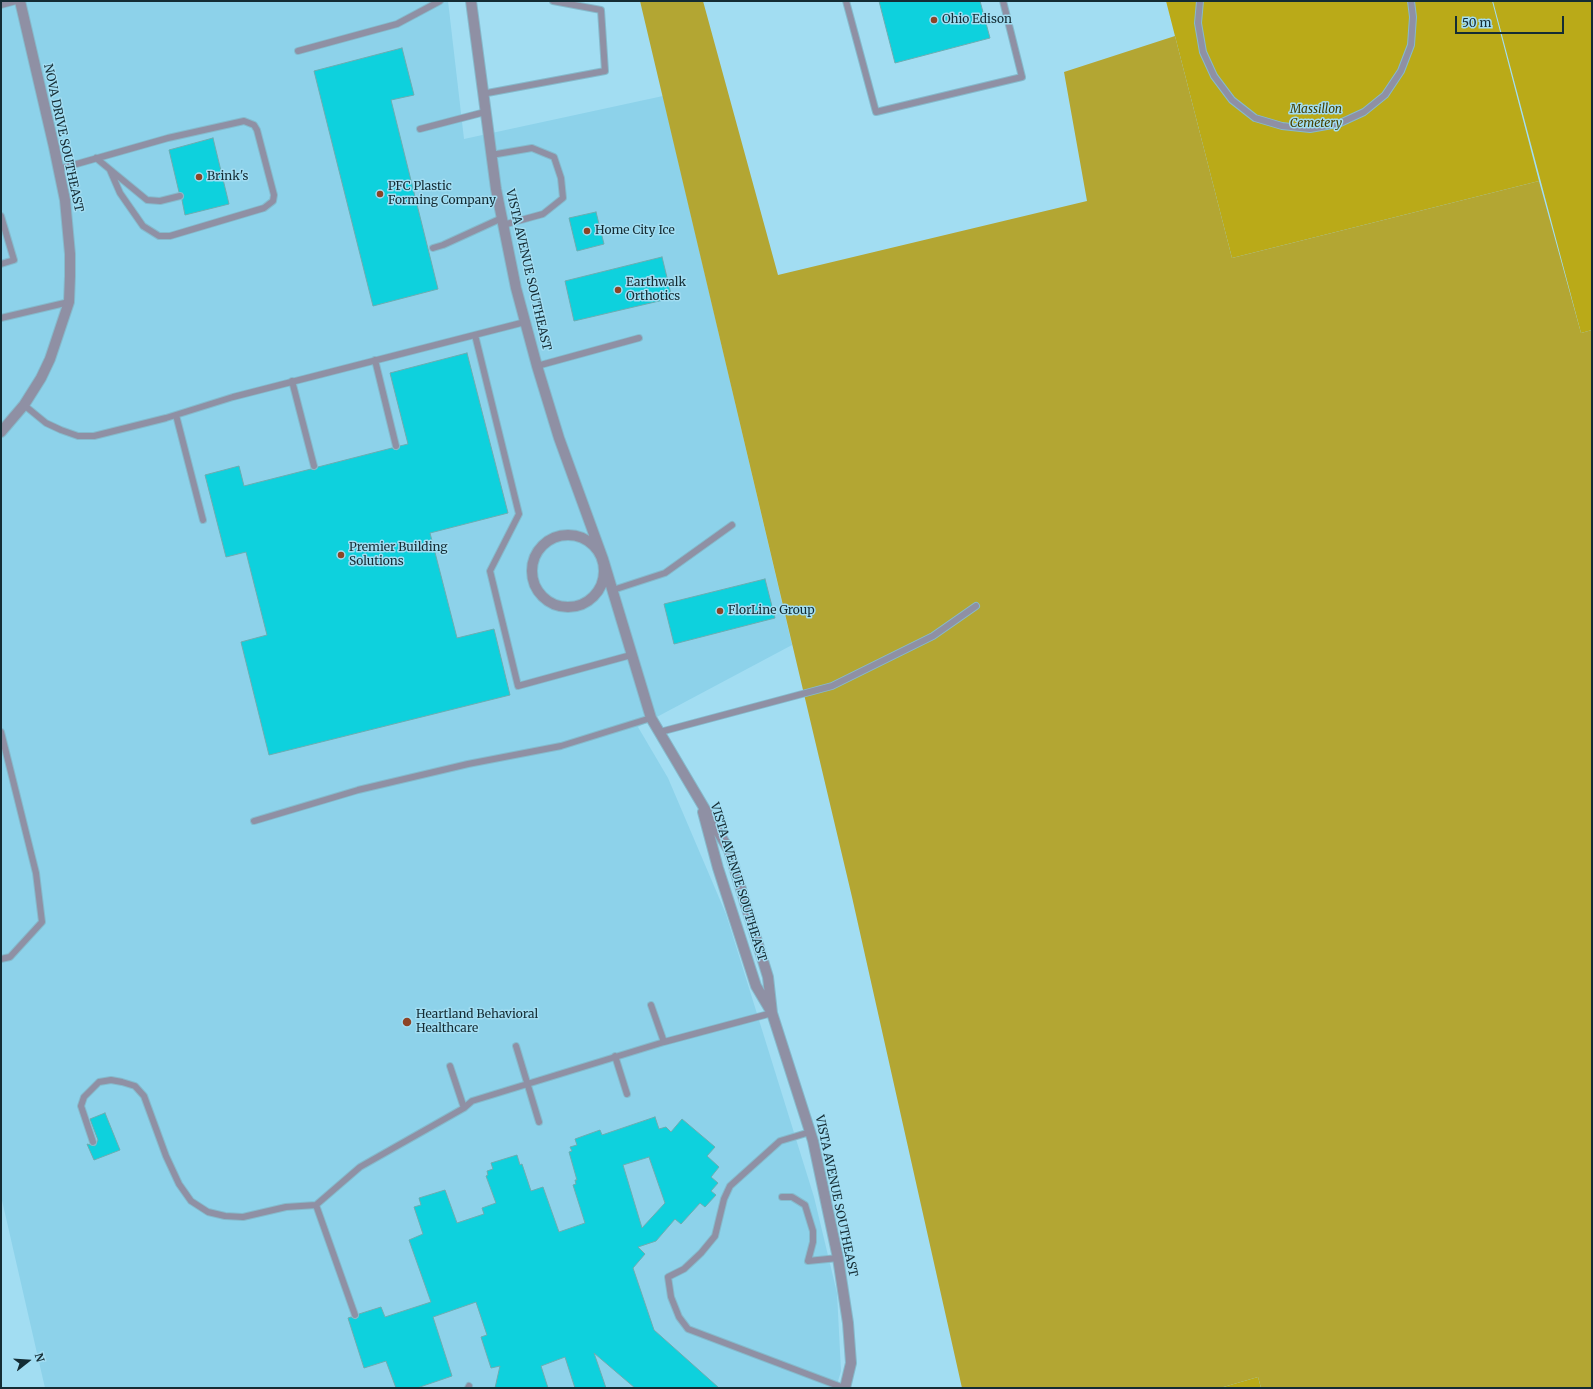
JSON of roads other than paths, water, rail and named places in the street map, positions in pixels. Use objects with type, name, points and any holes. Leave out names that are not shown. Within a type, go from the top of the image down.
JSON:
[{"type":"street","name":"NOVA DRIVE SOUTHEAST","points":[[1,432],[24,405],[41,378],[50,359],[69,302],[69,233],[59,169],[20,1]]},
{"type":"street","name":"VISTA AVENUE SOUTHEAST","points":[[471,1],[482,94],[502,222],[525,322],[537,366],[559,438],[603,559],[651,718],[729,850],[768,978],[772,1013],[810,1132],[838,1258],[850,1346],[850,1363],[845,1388]]},
{"type":"street","name":"VISTA AVENUE SOUTHEAST","points":[[566,534],[578,535],[589,540],[597,548],[603,559],[605,571],[603,583],[597,594],[587,602],[576,607],[564,607],[552,604],[542,596],[535,586],[532,574],[532,562],[537,552],[545,543],[555,537],[566,534]]},
{"type":"street","name":"VISTA AVENUE SOUTHEAST","points":[[700,801],[718,868],[756,986],[772,1013]]},
{"type":"lane","points":[[1,5],[16,1]]},
{"type":"lane","points":[[298,51],[397,24],[440,1]]},
{"type":"lane","points":[[482,94],[605,71],[601,10],[553,1]]},
{"type":"lane","points":[[846,1],[876,112],[1022,77],[1003,1]]},
{"type":"lane","points":[[1200,1],[1198,23],[1203,52],[1214,76],[1232,100],[1255,118],[1282,126],[1310,129],[1338,124],[1364,112],[1385,95],[1401,71],[1411,45],[1413,17],[1411,1]]},
{"type":"lane","points":[[420,129],[485,112]]},
{"type":"lane","points":[[59,169],[168,138],[244,121],[254,125],[257,130],[274,195],[273,201],[264,208],[170,236],[159,236],[143,226],[120,193],[110,170]]},
{"type":"lane","points":[[433,248],[502,222],[543,214],[563,198],[561,178],[554,157],[532,148],[491,155]]},
{"type":"lane","points":[[96,158],[147,200],[160,201],[180,196]]},
{"type":"lane","points":[[1,216],[14,260],[1,264]]},
{"type":"lane","points":[[1,318],[69,302]]},
{"type":"lane","points":[[24,405],[53,427],[69,433],[86,436],[110,433],[176,415],[233,397],[525,322]]},
{"type":"lane","points":[[475,335],[519,514],[490,571],[518,686],[631,655]]},
{"type":"lane","points":[[537,366],[639,338]]},
{"type":"lane","points":[[375,360],[396,446]]},
{"type":"lane","points":[[292,382],[314,466]]},
{"type":"lane","points":[[176,415],[203,520]]},
{"type":"lane","points":[[612,590],[665,573],[732,525]]},
{"type":"lane","points":[[660,732],[832,686],[933,636],[976,606]]},
{"type":"lane","points":[[254,821],[358,790],[468,764],[561,746],[651,718]]},
{"type":"lane","points":[[1,732],[36,874],[42,922],[10,957],[1,959]]},
{"type":"lane","points":[[651,1005],[664,1042]]},
{"type":"lane","points":[[93,1142],[81,1106],[84,1097],[99,1082],[111,1080],[122,1082],[135,1086],[144,1096],[166,1156],[179,1184],[192,1201],[208,1212],[225,1216],[243,1217],[286,1207],[316,1205],[360,1166],[464,1108],[472,1101],[615,1056],[772,1013]]},
{"type":"lane","points":[[516,1046],[539,1122]]},
{"type":"lane","points":[[615,1056],[627,1094]]},
{"type":"lane","points":[[450,1066],[464,1108]]},
{"type":"lane","points":[[810,1132],[780,1141],[758,1159],[730,1186],[724,1199],[715,1236],[684,1269],[668,1277],[671,1297],[680,1317],[688,1329],[845,1388]]},
{"type":"lane","points":[[782,1197],[792,1197],[805,1205],[813,1231],[813,1242],[808,1261],[838,1258]]},
{"type":"lane","points":[[316,1205],[355,1315]]},
{"type":"place","name":"Ohio Edison","points":[[934,20]]},
{"type":"place","name":"Brink's","points":[[199,177]]},
{"type":"place","name":"PFC Plastic Forming Company","points":[[380,194]]},
{"type":"place","name":"Home City Ice","points":[[587,231]]},
{"type":"place","name":"Earthwalk Orthotics","points":[[618,290]]},
{"type":"place","name":"Premier Building Solutions","points":[[341,555]]},
{"type":"place","name":"FlorLine Group","points":[[720,611]]},
{"type":"place","name":"Heartland Behavioral Healthcare","points":[[407,1022]]},
{"type":"park label","name":"Massillon Cemetery","points":[[1316,117]]}]
